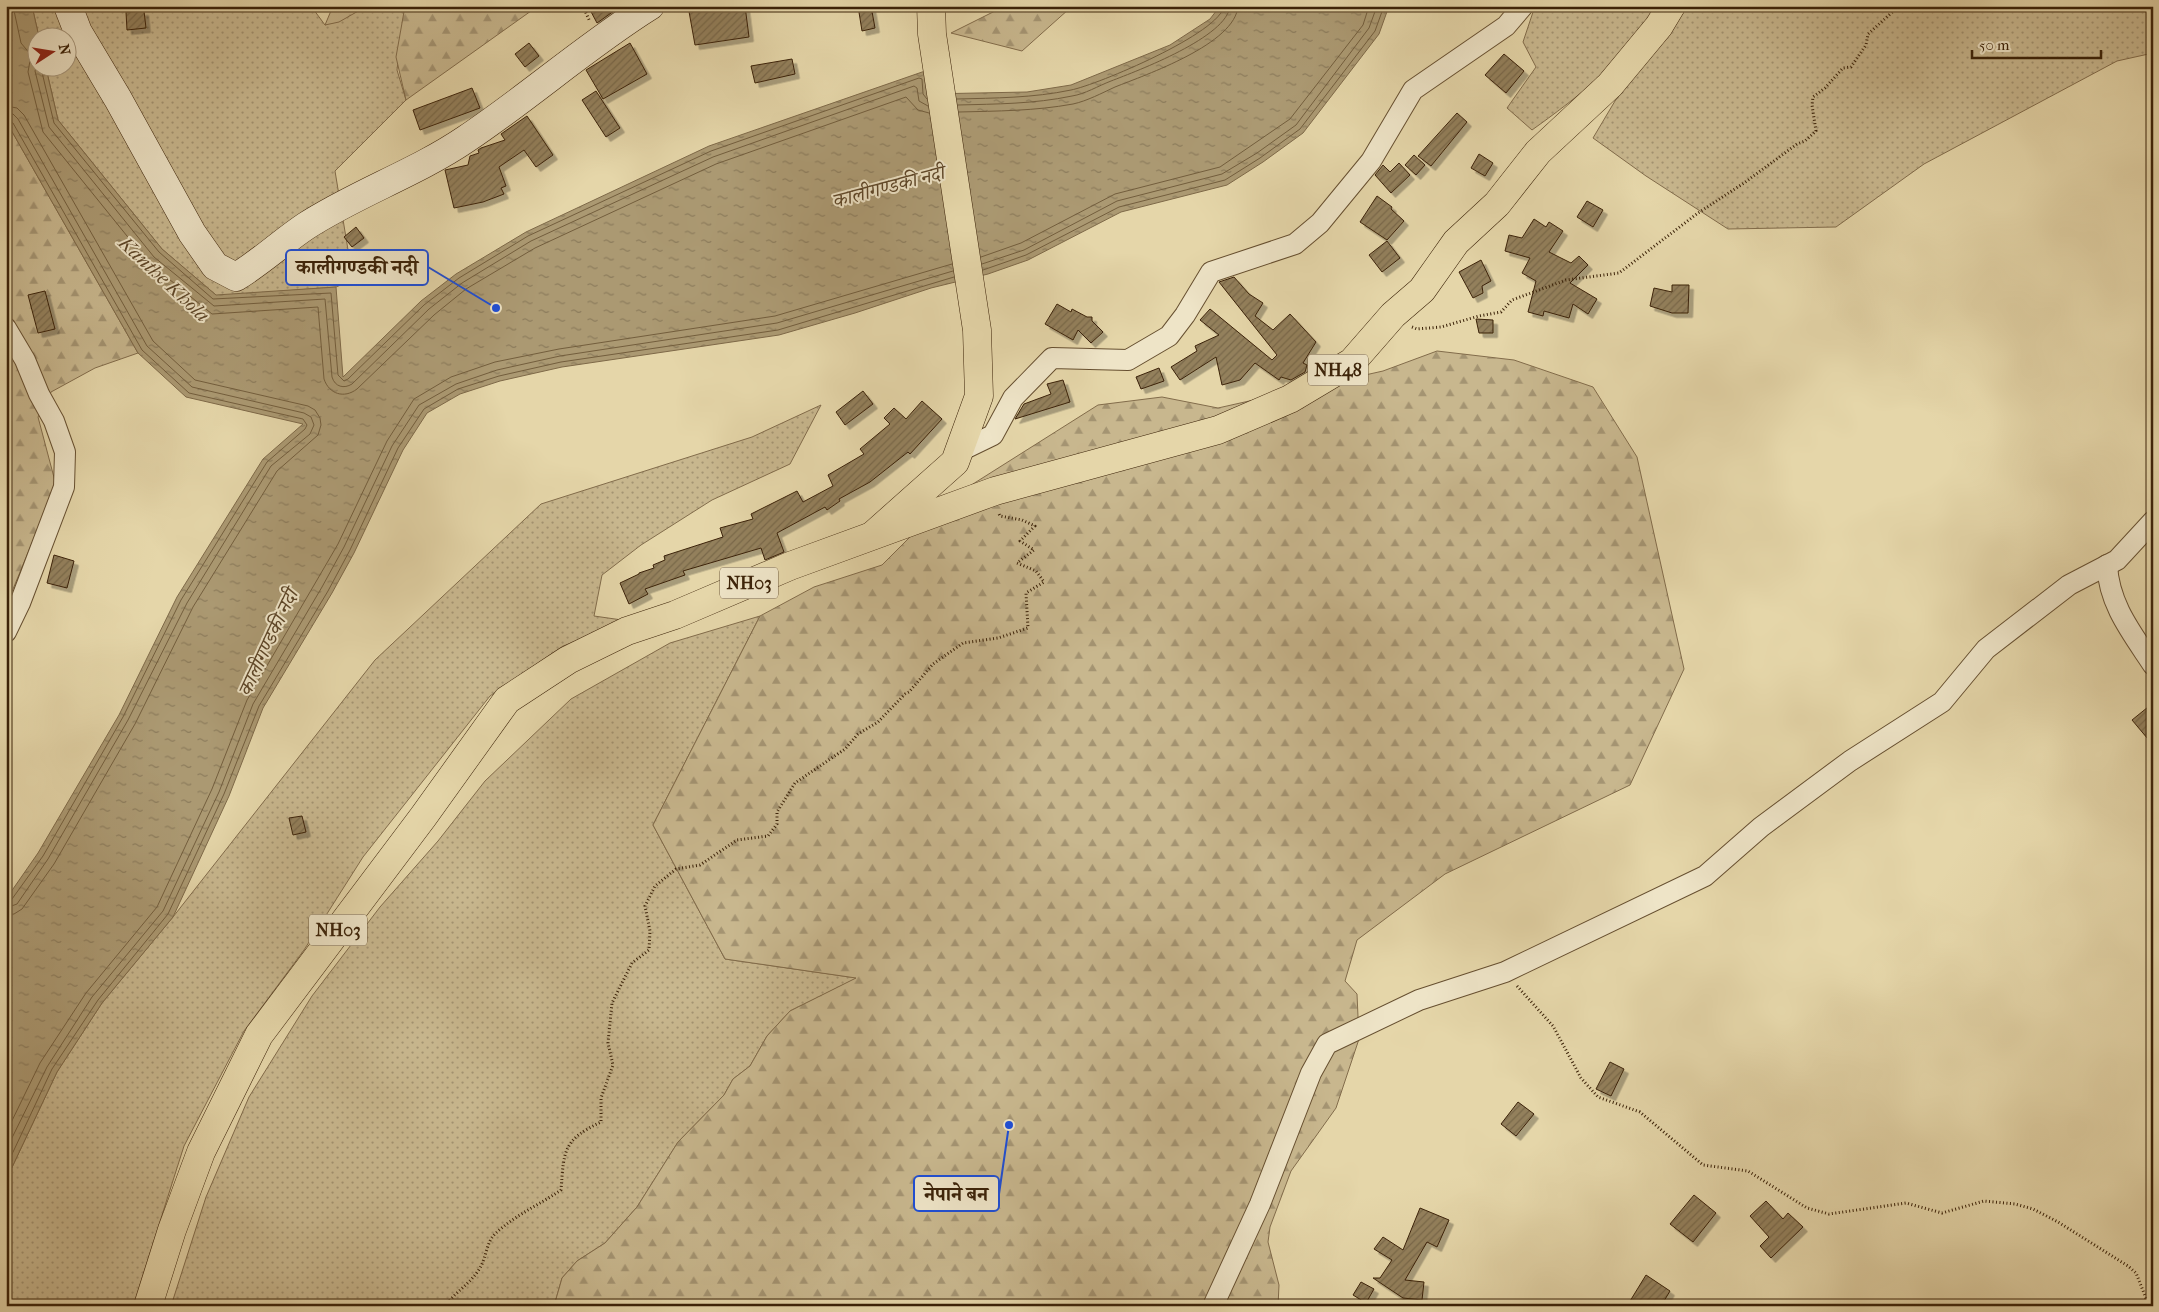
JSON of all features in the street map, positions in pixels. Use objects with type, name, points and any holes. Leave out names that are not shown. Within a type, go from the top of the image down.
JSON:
[{"type":"main road","points":[[68,6],[78,32],[118,99],[192,233],[215,266],[236,277],[257,264],[306,226],[464,141],[532,93],[597,41],[650,6]]},
{"type":"main road","name":"NH03","points":[[148,1306],[172,1230],[201,1152],[259,1035],[423,817],[507,700],[568,660],[627,631],[675,615],[719,595],[873,536],[955,462],[979,396],[977,330],[932,34],[931,6]]},
{"type":"main road","name":"NH48","points":[[873,536],[995,491],[1109,458],[1218,430],[1290,399],[1352,362],[1393,315],[1422,290],[1456,242],[1497,204],[1538,152],[1610,85],[1659,26],[1671,6]]},
{"type":"street","points":[[960,450],[993,435],[1013,398],[1052,358],[1128,360],[1169,336],[1186,315],[1211,272],[1295,244],[1320,223],[1372,161],[1413,90],[1506,26],[1522,6]]},
{"type":"street","points":[[6,328],[25,360],[39,394],[54,421],[65,452],[64,486],[20,603],[6,632]]},
{"type":"street","points":[[1213,1306],[1260,1204],[1311,1073],[1327,1044],[1419,1000],[1504,972],[1705,876],[1761,827],[1835,772],[1942,702],[1986,648],[2069,585],[2117,560],[2153,521]]},
{"type":"street","points":[[2107,565],[2108,584],[2124,622],[2153,665]]},
{"type":"path","points":[[1393,315],[1417,330],[1441,328],[1479,316],[1501,312],[1512,300],[1566,280],[1619,272],[1698,214],[1744,184],[1797,144],[1806,141],[1816,131],[1812,106],[1813,97],[1825,88],[1843,68],[1851,67],[1866,45],[1868,34],[1899,6]]},
{"type":"path","points":[[445,1306],[451,1298],[464,1289],[481,1266],[492,1236],[509,1222],[561,1190],[563,1166],[568,1147],[578,1133],[601,1122],[601,1098],[613,1065],[608,1042],[612,1003],[632,963],[649,950],[650,931],[645,906],[655,886],[676,869],[700,865],[737,840],[768,836],[777,824],[777,812],[796,783],[828,759],[837,755],[858,734],[878,722],[934,664],[963,643],[998,638],[1028,628],[1026,593],[1044,582],[1036,571],[1017,564],[1034,550],[1020,541],[1035,526],[1022,520],[1000,516],[994,508],[995,491]]},
{"type":"path","points":[[1504,972],[1553,1026],[1580,1078],[1598,1097],[1640,1112],[1704,1165],[1748,1170],[1807,1208],[1828,1214],[1906,1203],[1942,1213],[1984,1201],[2008,1202],[2033,1208],[2128,1266],[2136,1273],[2149,1306]]},
{"type":"green space","points":[[32,6],[311,6],[325,25],[367,6],[405,6],[397,70],[406,100],[335,171],[353,280],[336,287],[217,296],[162,249],[58,120],[48,78],[78,78],[78,28],[37,28]]},
{"type":"green space","points":[[333,6],[367,6],[339,22],[325,25]]},
{"type":"green space","points":[[405,6],[538,6],[406,100],[396,57]]},
{"type":"green space","points":[[1005,6],[1097,6],[1069,9],[1022,51],[951,33]]},
{"type":"green space","points":[[1535,6],[1654,6],[1645,24],[1618,59],[1584,91],[1532,130],[1507,108],[1536,67],[1523,42]]},
{"type":"green space","points":[[1680,6],[2153,6],[2153,53],[2117,61],[1924,164],[1836,227],[1728,229],[1646,176],[1593,138],[1615,101],[1645,63]]},
{"type":"green space","points":[[6,121],[138,353],[95,368],[51,392],[38,417],[56,485],[6,606]]},
{"type":"green space","points":[[1437,351],[1514,360],[1593,387],[1637,457],[1684,669],[1630,785],[1445,874],[1357,940],[1345,981],[1357,994],[1359,1039],[1336,1108],[1291,1171],[1270,1227],[1268,1242],[1279,1285],[1278,1306],[554,1306],[562,1278],[577,1261],[605,1243],[637,1207],[678,1142],[724,1095],[733,1079],[750,1066],[767,1036],[790,1011],[856,978],[725,959],[653,825],[760,616],[814,587],[882,565],[946,501],[1098,405],[1162,397],[1218,408],[1383,371]]},
{"type":"green space","points":[[821,405],[790,464],[712,500],[641,545],[602,575],[594,616],[629,621],[563,646],[490,696],[363,857],[304,950],[244,1031],[184,1146],[133,1306],[6,1306],[6,1180],[57,1072],[102,1003],[173,917],[375,660],[541,504],[752,437]]},
{"type":"green space","points":[[760,616],[653,825],[725,959],[857,978],[790,1011],[767,1036],[750,1066],[733,1079],[724,1095],[678,1142],[637,1207],[605,1243],[577,1261],[562,1278],[554,1306],[171,1306],[206,1197],[249,1097],[312,996],[380,907],[438,841],[485,781],[571,699],[670,643]]},
{"type":"water","name":"Kanthe Khola","points":[[6,6],[32,6],[37,28],[28,28],[28,78],[48,78],[58,120],[162,249],[216,295],[336,287],[343,377],[421,301],[456,274],[526,232],[709,146],[925,71],[928,94],[1027,92],[1071,85],[1170,45],[1210,19],[1220,6],[1389,6],[1379,34],[1303,133],[1227,185],[1121,212],[1028,260],[988,274],[931,288],[779,335],[562,367],[500,381],[460,394],[427,413],[403,450],[354,553],[332,593],[263,708],[229,796],[173,917],[102,1003],[57,1072],[6,1180],[6,899],[38,853],[119,715],[177,597],[263,459],[303,424],[186,397],[138,353],[6,121]]},
{"type":"building","points":[[588,6],[621,6],[597,23]]},
{"type":"building","points":[[688,6],[745,6],[749,37],[695,45]]},
{"type":"building","points":[[858,6],[871,6],[875,28],[862,31]]},
{"type":"building","points":[[144,11],[146,28],[127,30],[126,12]]},
{"type":"building","points":[[529,43],[539,56],[525,67],[515,54]]},
{"type":"building","points":[[630,43],[647,74],[603,99],[586,70]]},
{"type":"building","points":[[1504,54],[1524,71],[1506,93],[1485,75]]},
{"type":"building","points":[[792,59],[795,74],[755,83],[751,66]]},
{"type":"building","points":[[472,88],[480,108],[420,130],[413,110]]},
{"type":"building","points":[[596,91],[620,128],[606,137],[582,100]]},
{"type":"building","points":[[1457,113],[1467,122],[1431,166],[1418,156]]},
{"type":"building","points":[[527,116],[553,155],[536,167],[524,150],[499,167],[506,186],[501,188],[504,194],[483,202],[454,208],[445,170],[468,165],[470,156],[479,153],[478,150],[481,148],[505,140],[501,134]]},
{"type":"building","points":[[1479,154],[1493,163],[1485,176],[1471,168]]},
{"type":"building","points":[[1414,155],[1425,165],[1416,175],[1405,165]]},
{"type":"building","points":[[1399,163],[1410,175],[1391,193],[1375,175],[1383,165],[1390,172]]},
{"type":"building","points":[[1377,196],[1392,207],[1391,209],[1404,221],[1387,240],[1360,222]]},
{"type":"building","points":[[1587,201],[1603,210],[1593,227],[1577,217]]},
{"type":"building","points":[[1534,219],[1546,227],[1549,222],[1563,231],[1549,252],[1571,263],[1579,256],[1588,265],[1570,283],[1597,299],[1588,314],[1573,304],[1569,318],[1544,311],[1543,316],[1528,312],[1536,281],[1522,273],[1530,258],[1505,251],[1509,235],[1522,238]]},
{"type":"building","points":[[356,227],[364,238],[352,247],[344,237]]},
{"type":"building","points":[[1387,241],[1400,258],[1382,272],[1369,255]]},
{"type":"building","points":[[1481,260],[1491,281],[1482,286],[1483,293],[1473,298],[1459,272]]},
{"type":"building","points":[[1234,277],[1249,294],[1263,303],[1255,316],[1273,330],[1290,314],[1316,342],[1303,363],[1307,365],[1305,372],[1291,380],[1281,377],[1279,380],[1255,363],[1240,380],[1222,385],[1216,357],[1180,380],[1171,367],[1197,351],[1195,346],[1219,335],[1200,320],[1210,309],[1272,360],[1277,355],[1219,282]]},
{"type":"building","points":[[1672,285],[1689,285],[1688,313],[1672,313],[1650,306],[1654,288],[1672,292]]},
{"type":"building","points":[[45,291],[55,329],[38,333],[28,295]]},
{"type":"building","points":[[1057,304],[1071,312],[1072,309],[1087,317],[1092,317],[1092,321],[1103,332],[1091,343],[1078,330],[1073,340],[1045,324]]},
{"type":"building","points":[[1476,319],[1493,320],[1493,333],[1479,333]]},
{"type":"building","points":[[1159,368],[1164,381],[1141,389],[1136,377]]},
{"type":"building","points":[[1063,380],[1070,402],[1015,419],[1024,404],[1051,394],[1047,384]]},
{"type":"building","points":[[863,391],[873,404],[845,425],[836,412]]},
{"type":"building","points":[[922,401],[942,419],[910,454],[908,452],[870,482],[839,499],[840,501],[827,510],[825,507],[777,533],[784,552],[765,560],[761,548],[683,571],[685,575],[645,589],[648,594],[629,604],[620,583],[654,568],[653,565],[665,560],[664,556],[723,537],[720,528],[753,519],[751,514],[797,491],[803,502],[833,486],[828,475],[864,454],[860,449],[890,424],[884,418],[894,408],[906,419]]},
{"type":"building","points":[[54,555],[74,561],[67,588],[47,583]]},
{"type":"building","points":[[2153,703],[2153,745],[2132,720]]},
{"type":"building","points":[[302,816],[306,832],[293,835],[289,818]]},
{"type":"building","points":[[1610,1062],[1624,1069],[1611,1096],[1596,1089]]},
{"type":"building","points":[[1518,1102],[1534,1114],[1516,1136],[1501,1124]]},
{"type":"building","points":[[1694,1195],[1716,1213],[1693,1242],[1670,1224]]},
{"type":"building","points":[[1766,1201],[1783,1219],[1788,1213],[1803,1227],[1771,1258],[1760,1246],[1769,1237],[1750,1216]]},
{"type":"building","points":[[1420,1208],[1449,1220],[1437,1247],[1427,1242],[1405,1280],[1424,1282],[1422,1300],[1403,1298],[1373,1278],[1380,1278],[1392,1260],[1374,1249],[1383,1237],[1403,1250]]},
{"type":"building","points":[[1646,1275],[1670,1291],[1661,1306],[1627,1306]]},
{"type":"building","points":[[1361,1282],[1374,1289],[1366,1303],[1353,1295]]},
{"type":"place","name":"कालीगण्डकी नदी","points":[[496,308]]},
{"type":"place","name":"नेपाने बन","points":[[1009,1125]]}]
